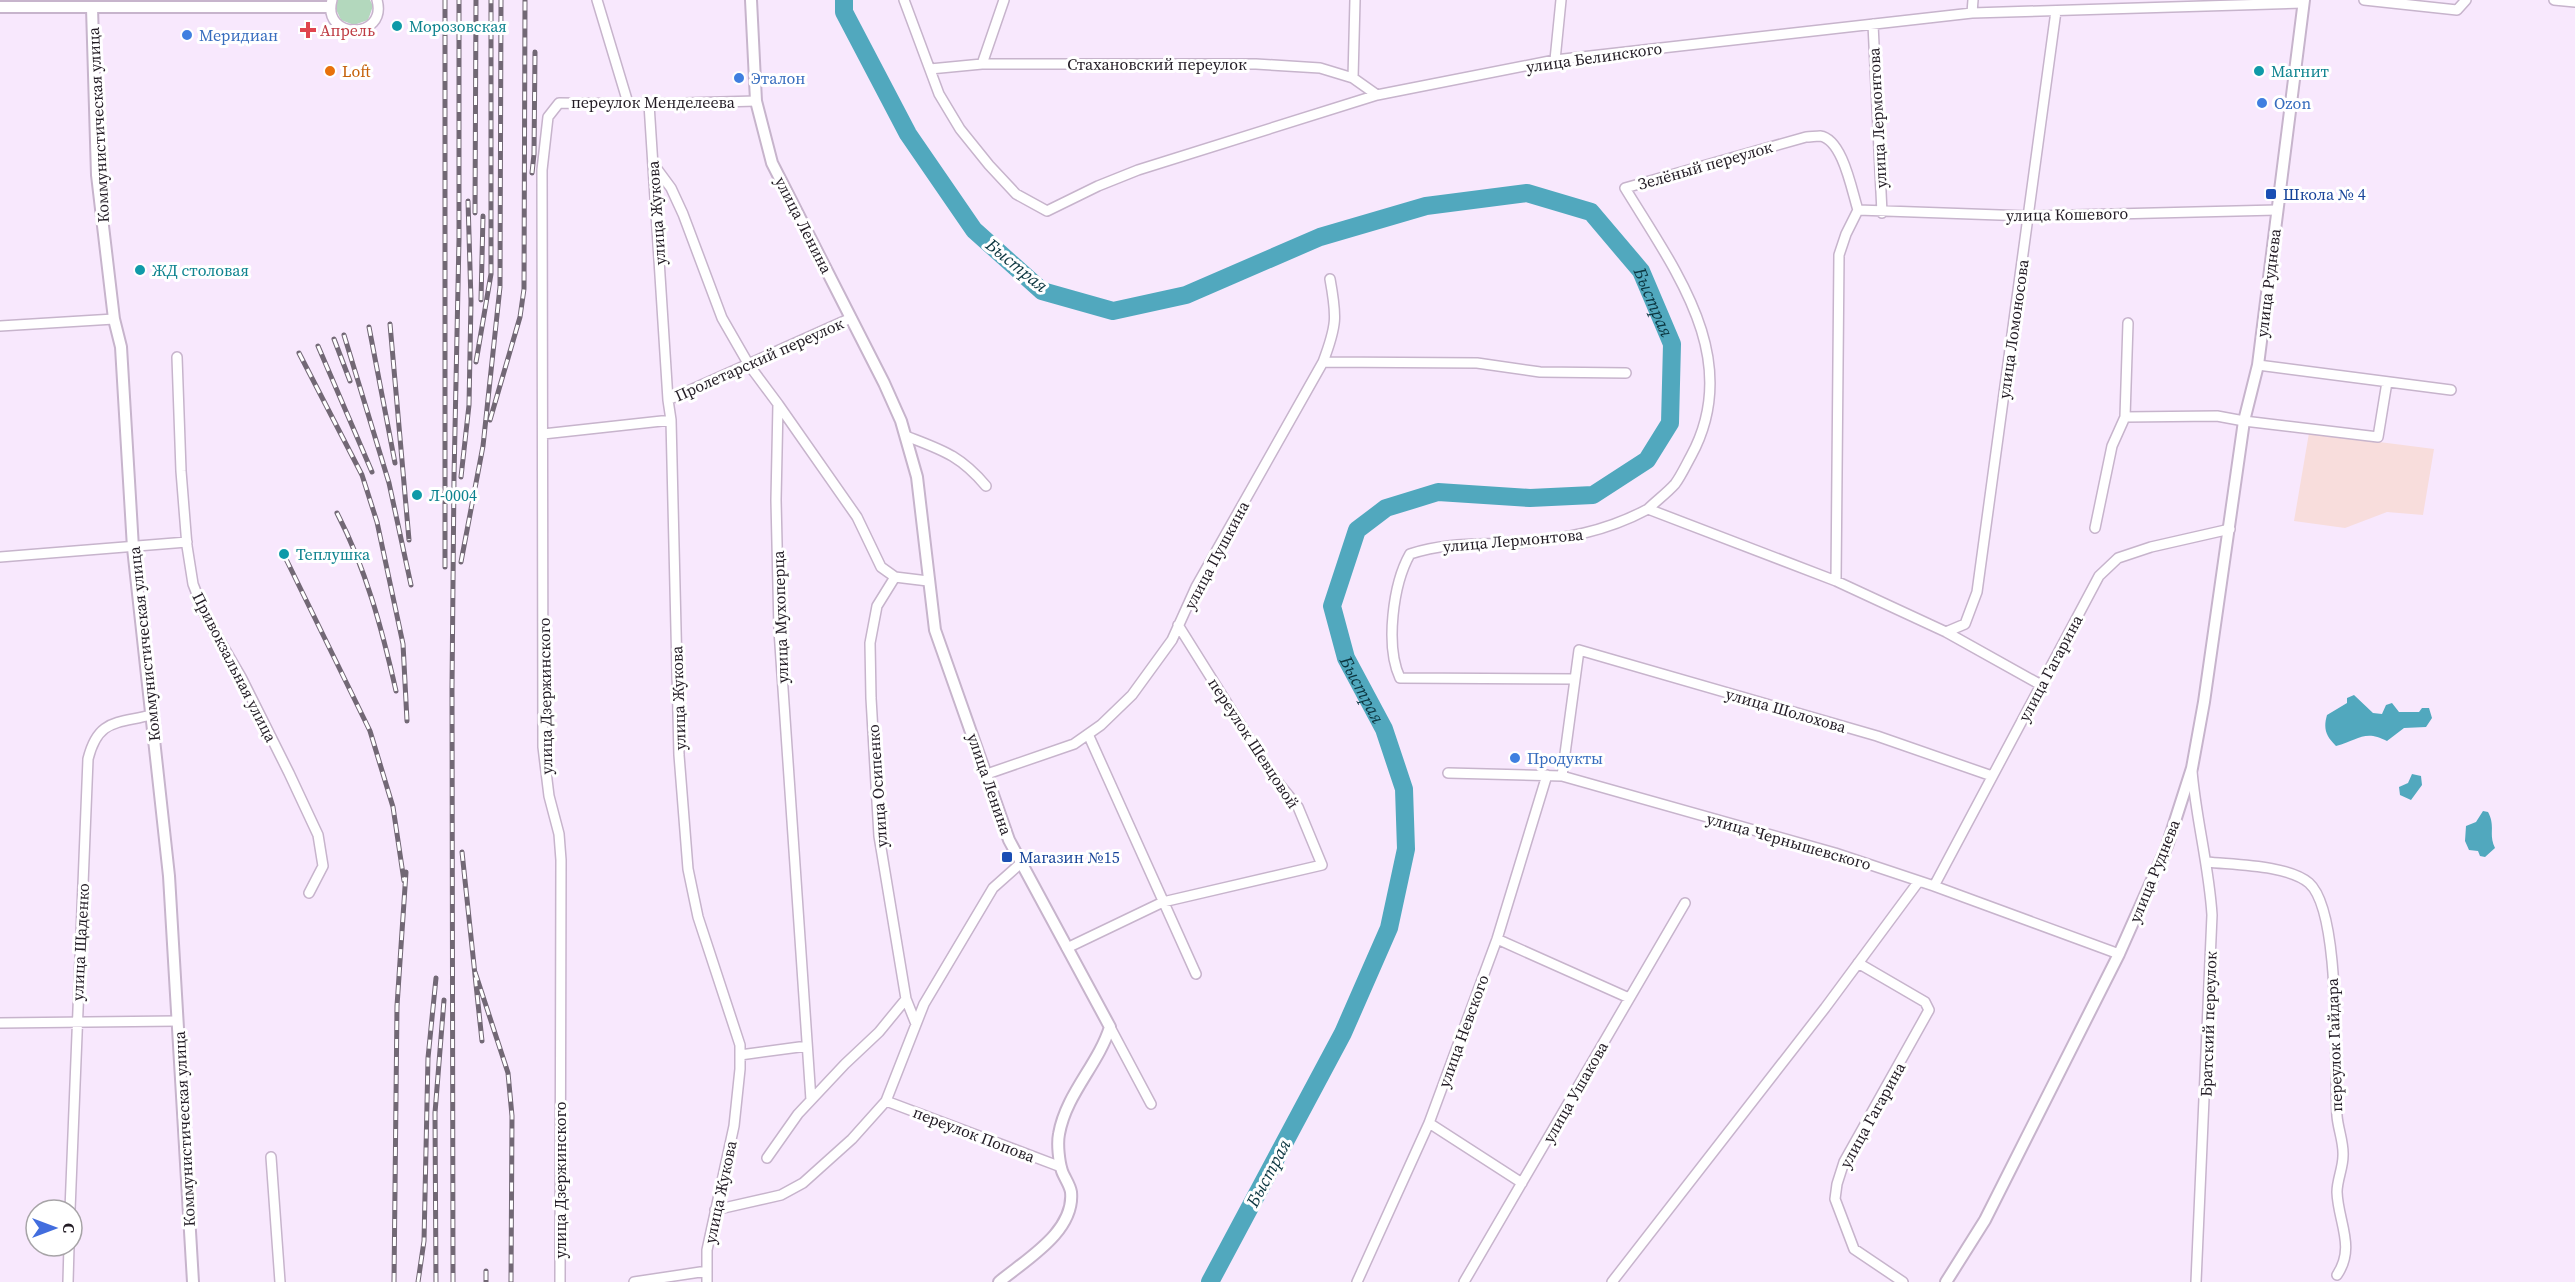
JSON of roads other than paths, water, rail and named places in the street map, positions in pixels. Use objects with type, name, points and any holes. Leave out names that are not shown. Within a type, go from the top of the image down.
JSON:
[{"type":"street","points":[[0,7],[92,8],[126,3],[331,3],[333,19],[342,28],[354,31],[367,28],[376,19],[379,7],[377,0]]},
{"type":"street","points":[[597,0],[628,103]]},
{"type":"street","name":"улица Ленина","points":[[751,0],[756,101],[772,163],[884,383],[906,436],[917,477],[934,630],[1009,840],[1151,1104]]},
{"type":"street","points":[[904,0],[930,69]]},
{"type":"street","points":[[982,64],[1004,0]]},
{"type":"street","points":[[1353,78],[1355,0]]},
{"type":"street","points":[[1555,60],[1561,0]]},
{"type":"street","points":[[1972,13],[1973,0]]},
{"type":"street","points":[[2364,0],[2457,10],[2466,0]]},
{"type":"street","points":[[2554,0],[2575,2]]},
{"type":"street","name":"улица Белинского","points":[[930,69],[939,94],[960,129],[989,165],[1016,194],[1047,211],[1098,186],[1138,170],[1377,95],[1555,60],[1972,13],[2056,11],[2162,4],[2304,2]]},
{"type":"street","name":"улица Руднева","points":[[1946,1282],[1985,1220],[2119,954],[2167,846],[2192,768],[2230,529],[2244,421],[2258,365],[2304,2]]},
{"type":"street","name":"Коммунистическая улица","points":[[92,8],[98,175],[114,319],[121,347],[133,546],[169,876],[193,1282]]},
{"type":"street","name":"улица Ломоносова","points":[[1946,632],[1965,624],[1977,592],[2056,11]]},
{"type":"street","name":"улица Лермонтова","points":[[1873,24],[1882,213]]},
{"type":"street","name":"Стахановский переулок","points":[[930,69],[982,64],[1256,64],[1320,68],[1353,78],[1377,95]]},
{"type":"street","name":"переулок Менделеева","points":[[552,110],[559,103],[649,104],[756,101]]},
{"type":"street","name":"улица Жукова","points":[[649,104],[671,420],[679,745],[688,869],[698,917],[740,1046],[734,1126],[706,1250],[706,1282]]},
{"type":"street","name":"улица Дзержинского","points":[[552,110],[548,117],[542,170],[543,747],[549,796],[559,834],[561,860],[560,1282]]},
{"type":"street","name":"улица Лермонтова","points":[[1822,136],[1834,144],[1842,156],[1858,210]]},
{"type":"street","name":"Зелёный переулок","points":[[1648,509],[1675,484],[1697,444],[1708,416],[1710,384],[1708,351],[1701,324],[1677,275],[1625,188],[1806,137],[1822,136]]},
{"type":"street","points":[[654,165],[671,188],[722,318],[749,365],[857,517],[880,567],[895,577],[928,581]]},
{"type":"street","points":[[1836,581],[1839,255],[1845,234],[1858,210]]},
{"type":"street","name":"улица Кошевого","points":[[1858,210],[1882,213],[2028,216],[2277,210]]},
{"type":"street","name":"улица Пушкина","points":[[987,774],[1074,744],[1101,725],[1132,695],[1172,640],[1197,587],[1323,362],[1333,335],[1336,313],[1330,279]]},
{"type":"street","name":"Пролетарский переулок","points":[[668,400],[850,318]]},
{"type":"street","points":[[0,326],[114,319]]},
{"type":"street","points":[[2095,528],[2112,446],[2125,417],[2128,323]]},
{"type":"street","name":"Привокзальная улица","points":[[177,357],[187,542],[193,584],[205,615],[246,687],[318,835],[323,866],[309,893]]},
{"type":"street","points":[[1323,362],[1477,363],[1540,372],[1626,373]]},
{"type":"street","points":[[2258,365],[2451,390]]},
{"type":"street","points":[[2125,417],[2217,416],[2378,437],[2387,381]]},
{"type":"street","name":"улица Мухоперца","points":[[777,404],[776,500],[779,630],[811,1100]]},
{"type":"street","points":[[543,434],[671,420]]},
{"type":"street","points":[[906,436],[949,452],[969,466],[986,486]]},
{"type":"street","points":[[1648,509],[1836,581],[1946,632],[2041,685]]},
{"type":"street","name":"улица Лермонтова","points":[[1575,679],[1400,678],[1394,664],[1392,643],[1397,587],[1402,567],[1410,554],[1429,548],[1468,543],[1514,543],[1590,534],[1624,522],[1648,509]]},
{"type":"street","name":"улица Гагарина","points":[[1934,886],[2099,576],[2107,566],[2118,558],[2151,547],[2230,529]]},
{"type":"street","points":[[0,557],[187,542]]},
{"type":"street","name":"улица Осипенко","points":[[895,577],[877,606],[870,643],[871,698],[879,836],[906,999],[916,1024]]},
{"type":"street","name":"переулок Шевцовой","points":[[1163,902],[1322,866],[1298,807],[1272,775],[1178,625]]},
{"type":"street","name":"улица Шолохова","points":[[1575,679],[1578,650],[1877,736],[1992,776]]},
{"type":"street","points":[[1562,776],[1575,679]]},
{"type":"street","name":"улица Щаденко","points":[[70,1198],[88,759],[93,741],[103,728],[151,715]]},
{"type":"street","points":[[1088,734],[1196,974]]},
{"type":"street","name":"Братский переулок","points":[[2192,768],[2196,814],[2207,862],[2212,915],[2196,1282]]},
{"type":"street","name":"улица Чернышевского","points":[[1448,773],[1562,776],[1835,853],[1934,886],[2119,954]]},
{"type":"street","name":"улица Невского","points":[[1357,1282],[1429,1123],[1497,939],[1547,775]]},
{"type":"street","name":"переулок Гайдара","points":[[2207,862],[2280,870],[2309,883],[2324,908],[2335,999],[2337,1115],[2344,1152],[2337,1190],[2347,1252],[2343,1266],[2337,1275]]},
{"type":"street","points":[[715,1210],[781,1195],[803,1183],[852,1139],[886,1101],[924,1004],[993,888],[1021,863]]},
{"type":"street","points":[[1612,1282],[1919,881]]},
{"type":"street","points":[[1067,948],[1163,902]]},
{"type":"street","name":"улица Ушакова","points":[[1464,1282],[1685,903]]},
{"type":"street","points":[[1497,939],[1629,998]]},
{"type":"street","name":"улица Гагарина","points":[[1858,963],[1925,1002],[1929,1010],[1844,1162],[1835,1199],[1854,1249],[1903,1282]]},
{"type":"street","points":[[767,1158],[798,1114],[879,1032],[906,999]]},
{"type":"street","points":[[0,1023],[177,1021]]},
{"type":"street","points":[[999,1282],[1045,1246],[1066,1218],[1071,1192],[1061,1167],[1059,1135],[1074,1094],[1101,1053],[1110,1027]]},
{"type":"street","points":[[740,1055],[807,1046]]},
{"type":"street","name":"переулок Попова","points":[[886,1101],[1061,1167]]},
{"type":"street","points":[[1429,1123],[1522,1183]]},
{"type":"street","points":[[271,1157],[280,1282]]},
{"type":"street","points":[[68,1282],[69,1258]]},
{"type":"street","points":[[634,1282],[706,1271]]},
{"type":"water","points":[[2354,695],[2373,713],[2382,714],[2386,705],[2392,703],[2399,712],[2419,712],[2422,708],[2429,708],[2432,718],[2426,727],[2404,728],[2387,741],[2367,736],[2336,746],[2326,732],[2327,715],[2347,703],[2347,698]]},
{"type":"water","points":[[2412,774],[2421,776],[2422,785],[2411,800],[2400,795],[2399,787],[2408,783]]},
{"type":"water","points":[[2483,811],[2488,812],[2490,817],[2495,848],[2485,857],[2480,856],[2478,851],[2469,850],[2465,841],[2466,826],[2476,822]]},
{"type":"waterway","name":"Быстрая","points":[[844,0],[844,12],[908,134],[974,230],[1042,291],[1113,311],[1186,295],[1320,237],[1426,206],[1527,193],[1591,212],[1641,271],[1672,344],[1670,423],[1647,460],[1593,495],[1530,498],[1438,492],[1386,508],[1357,530],[1332,606],[1346,658],[1384,729],[1404,789],[1406,849],[1389,928],[1343,1033],[1210,1282]]},
{"type":"railway","points":[[445,0],[445,567]]},
{"type":"railway","points":[[453,1282],[452,688],[459,239],[459,0]]},
{"type":"railway","points":[[475,213],[476,0]]},
{"type":"railway","points":[[476,362],[491,274],[491,0]]},
{"type":"railway","points":[[461,562],[483,446],[500,287],[501,0]]},
{"type":"railway","points":[[490,420],[520,317],[524,289],[525,0]]},
{"type":"railway","points":[[532,173],[535,52]]},
{"type":"railway","points":[[461,477],[469,405],[471,301],[468,201]]},
{"type":"railway","points":[[481,300],[483,216]]},
{"type":"railway","points":[[390,324],[409,540]]},
{"type":"railway","points":[[369,327],[395,463]]},
{"type":"railway","points":[[344,335],[389,483],[411,585]]},
{"type":"railway","points":[[334,339],[350,381]]},
{"type":"railway","points":[[318,346],[372,472]]},
{"type":"railway","points":[[299,353],[362,475],[377,522],[403,644],[407,721]]},
{"type":"railway","points":[[337,513],[372,600],[396,691]]},
{"type":"railway","points":[[286,559],[370,731],[393,807],[404,881]]},
{"type":"railway","points":[[462,852],[482,1041]]},
{"type":"railway","points":[[394,1282],[397,1006],[406,872]]},
{"type":"railway","points":[[475,972],[508,1073],[512,1116],[511,1282]]},
{"type":"railway","points":[[418,1282],[424,1241],[428,1058],[436,978]]},
{"type":"railway","points":[[436,1282],[435,1113],[444,1000]]},
{"type":"railway","points":[[486,1271],[486,1282]]},
{"type":"place","name":"Морозовская","points":[[397,26]]},
{"type":"place","name":"Апрель","points":[[308,30]]},
{"type":"place","name":"Меридиан","points":[[187,35]]},
{"type":"place","name":"Loft","points":[[330,71]]},
{"type":"place","name":"Магнит","points":[[2259,71]]},
{"type":"place","name":"Эталон","points":[[739,78]]},
{"type":"place","name":"Ozon","points":[[2262,103]]},
{"type":"place","name":"Школа № 4","points":[[2271,194]]},
{"type":"place","name":"ЖД столовая","points":[[140,270]]},
{"type":"place","name":"Л-0004","points":[[417,495]]},
{"type":"place","name":"Теплушка","points":[[284,554]]},
{"type":"place","name":"Продукты","points":[[1515,758]]},
{"type":"place","name":"Магазин №15","points":[[1007,857]]}]
